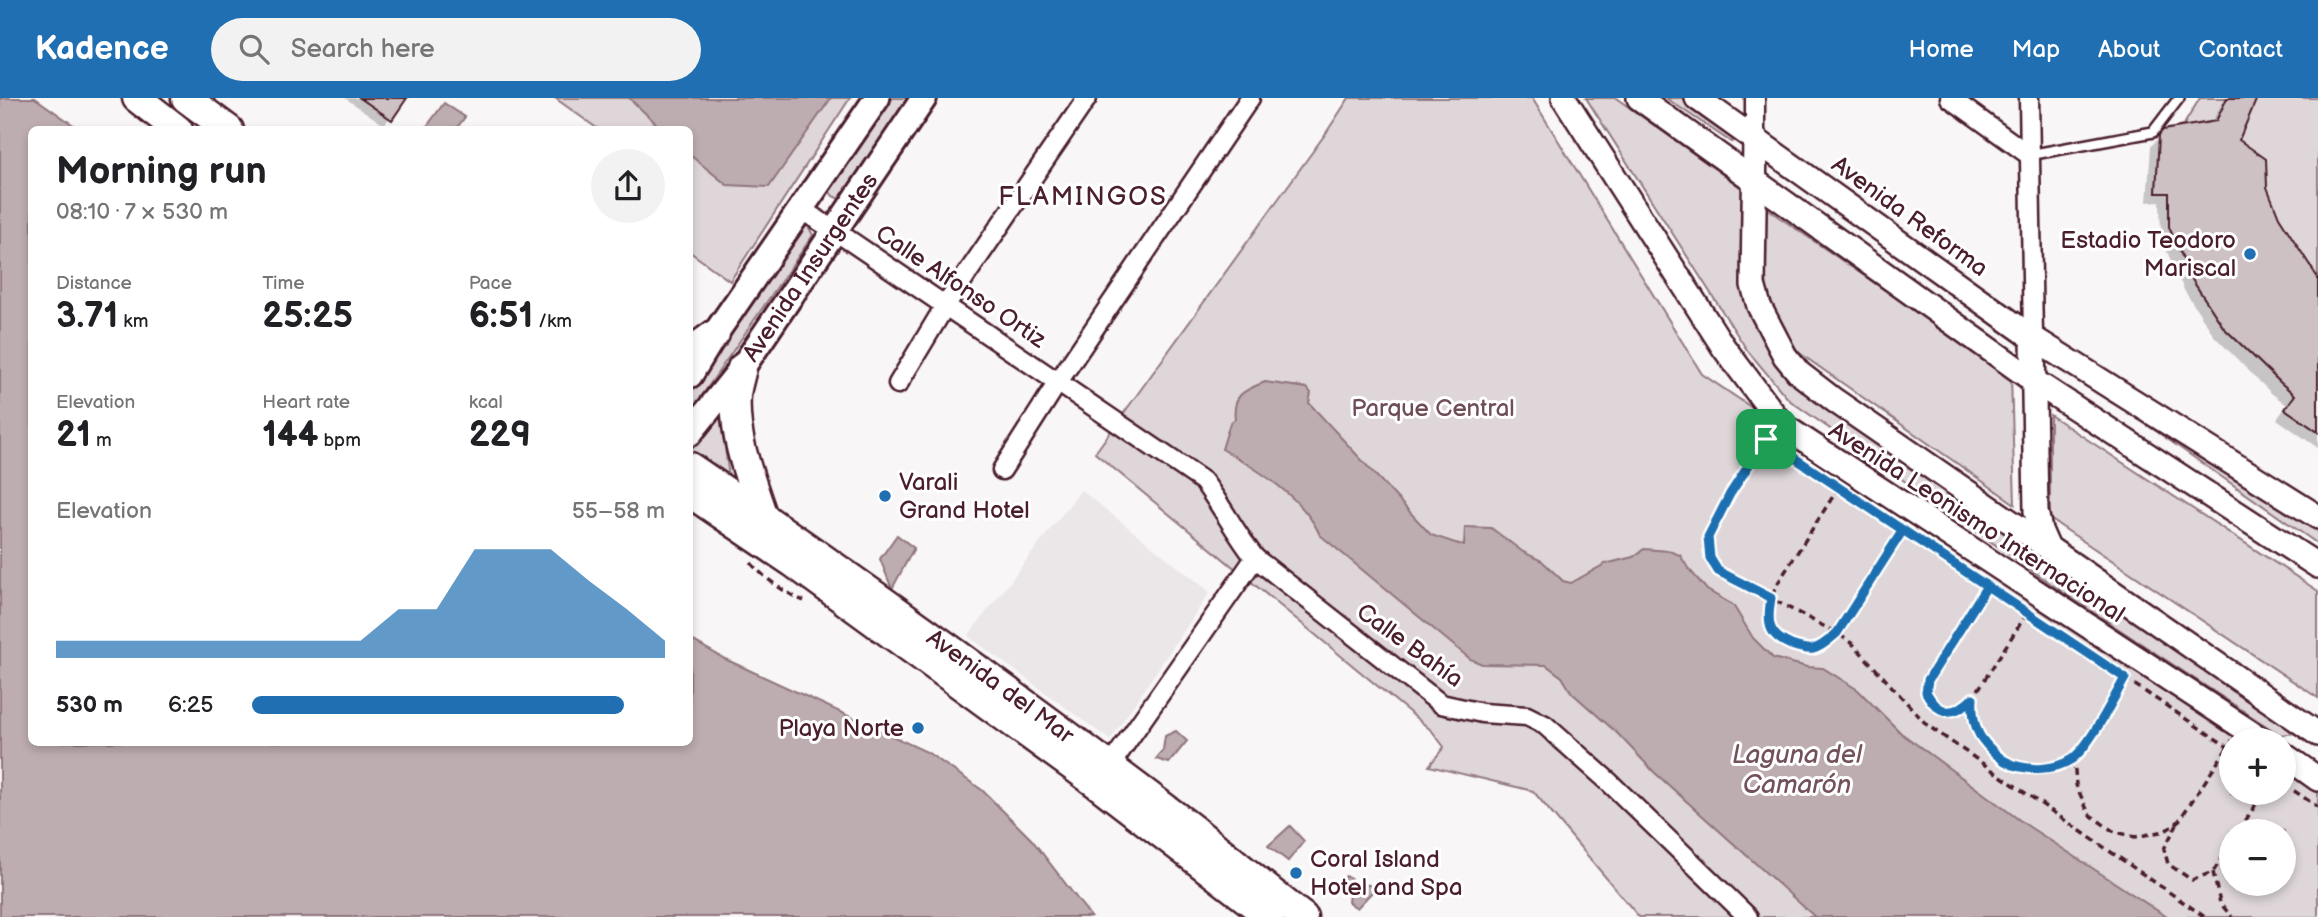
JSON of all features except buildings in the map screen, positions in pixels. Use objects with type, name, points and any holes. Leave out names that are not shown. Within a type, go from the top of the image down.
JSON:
[{"type":"main road","points":[[137,98],[173,126]]},
{"type":"main road","points":[[186,98],[224,126]]},
{"type":"main road","name":"Avenida Insurgentes","points":[[693,370],[877,98]]},
{"type":"main road","name":"Avenida Insurgentes","points":[[693,429],[742,368],[924,98]]},
{"type":"main road","points":[[693,350],[715,334]]},
{"type":"main road","points":[[742,368],[736,394],[740,436],[763,517]]},
{"type":"main road","name":"Avenida del Mar","points":[[693,469],[835,566],[1103,775],[1270,917]]},
{"type":"main road","name":"Avenida del Mar","points":[[693,495],[1235,862],[1303,917]]},
{"type":"street","points":[[898,384],[945,306],[1087,98]]},
{"type":"street","points":[[1002,470],[1058,382],[1250,98]]},
{"type":"street","name":"Avenida Leonismo Internacional","points":[[1564,98],[1724,348],[1775,437],[2243,728]]},
{"type":"street","points":[[1639,98],[2034,382],[2318,566]]},
{"type":"street","name":"Avenida Reforma","points":[[1697,98],[2033,338],[2318,517]]},
{"type":"street","points":[[1755,98],[1755,183]]},
{"type":"street","points":[[1950,98],[2029,155]]},
{"type":"street","points":[[2029,98],[2036,511],[2047,546]]},
{"type":"street","name":"Avenida Leonismo Internacional","points":[[1755,183],[1752,285],[1754,295],[1791,365],[1834,400],[2318,734]]},
{"type":"street","name":"Calle Alfonso Ortiz","points":[[800,209],[834,229],[1058,382]]},
{"type":"street","name":"Calle Bahía","points":[[1058,382],[1203,481],[1255,558],[1441,704],[1461,710],[1527,716],[1545,725],[1608,781],[1748,917]]},
{"type":"street","points":[[1103,775],[1255,558]]},
{"type":"street","points":[[2296,763],[2318,779]]},
{"type":"lane","points":[[2029,155],[2153,132],[2179,98]]},
{"type":"path","points":[[1775,437],[1730,494],[1708,537],[1710,558],[1718,571],[1837,633],[1854,645],[1927,725],[2205,917]]},
{"type":"path","points":[[1829,480],[1839,487],[1771,598],[1768,615],[1771,631],[1781,641],[1813,649],[1823,645],[1837,633],[1903,530]]},
{"type":"path","points":[[1935,551],[2219,741]]},
{"type":"path","points":[[1987,586],[1928,680],[1926,692],[1937,707],[1955,711],[1973,698],[2027,613]]},
{"type":"path","points":[[1973,698],[1972,712],[1981,738],[2005,761],[2034,769],[2060,766],[2084,746],[2125,678]]},
{"type":"path","points":[[2074,757],[2076,785],[2089,814],[2113,831],[2136,837],[2165,831],[2178,822]]},
{"type":"path","points":[[2219,764],[2178,822],[2164,849],[2168,864],[2192,880],[2213,872],[2219,862]]},
{"type":"path","points":[[2296,792],[2318,807]]},
{"type":"path","points":[[2213,872],[2220,903],[2232,917]]},
{"type":"shaded area","points":[[1081,490],[1210,592],[1110,740],[968,636]]},
{"type":"green space","points":[[555,98],[850,98],[730,281],[693,254],[693,126],[594,126]]},
{"type":"green space","points":[[893,98],[917,98],[843,201],[833,196],[826,187]]},
{"type":"green space","name":"Parque Central","points":[[1349,98],[1532,98],[1702,374],[2227,728],[2219,728],[2219,805],[2296,805],[2296,774],[2318,790],[2318,917],[1639,917],[1533,791],[1429,766],[1444,747],[1432,731],[1095,453]]},
{"type":"green space","points":[[1586,98],[1616,98],[1747,192],[1747,299],[1793,377],[2318,738],[2318,746],[2296,733],[2296,728],[2269,728],[2064,593],[1789,400],[1747,350]]},
{"type":"green space","points":[[1666,98],[1689,98],[1738,139],[1731,142]]},
{"type":"green space","name":"Estadio Teodoro Mariscal","points":[[2200,98],[2318,98],[2318,432],[2285,409],[2295,395],[2224,328],[2193,281],[2169,227],[2169,193],[2156,193],[2160,131],[2183,126]]},
{"type":"green space","points":[[1760,204],[2011,377],[2015,504],[1798,352],[1768,302]]},
{"type":"green space","points":[[808,226],[813,235],[693,409],[693,384],[797,227]]},
{"type":"green space","points":[[2044,353],[2318,509],[2318,544]]},
{"type":"green space","points":[[719,404],[729,477],[722,478],[693,454],[693,434]]},
{"type":"green space","points":[[2050,415],[2318,591],[2318,698],[2050,519]]},
{"type":"water","points":[[0,98],[35,98],[75,126],[28,126],[28,746],[693,746],[693,641],[725,659],[927,752],[982,790],[1032,840],[1091,917],[0,917]]},
{"type":"water","points":[[629,98],[831,98],[769,187],[727,185],[693,157],[693,126],[659,126]]},
{"type":"water","points":[[444,103],[465,117],[458,126],[427,126]]},
{"type":"water","name":"Laguna del Camarón","points":[[1265,382],[1307,388],[1311,393],[1309,403],[1431,535],[1464,546],[1465,527],[1491,528],[1523,552],[1542,561],[1563,581],[1571,583],[1605,564],[1633,557],[1644,549],[1669,551],[1680,555],[1707,590],[1733,605],[1753,638],[1773,658],[1807,667],[1823,668],[1858,690],[1901,733],[2025,824],[2167,917],[1815,917],[1654,772],[1616,732],[1572,693],[1562,677],[1546,665],[1482,664],[1470,659],[1320,535],[1291,496],[1222,449],[1230,423],[1235,419],[1238,398]]},
{"type":"water","points":[[897,535],[914,548],[892,589],[880,559]]},
{"type":"water","points":[[1176,731],[1187,741],[1169,763],[1156,759],[1163,750],[1165,736]]},
{"type":"water","points":[[1290,826],[1304,841],[1288,861],[1268,846]]},
{"type":"water","points":[[1346,876],[1358,884],[1369,885],[1374,890],[1357,908],[1348,902],[1349,894],[1338,884]]},
{"type":"place","name":"Estadio Teodoro Mariscal","points":[[2250,254]]},
{"type":"place","name":"Varali Grand Hotel","points":[[885,496]]},
{"type":"place","name":"Playa Norte","points":[[918,728]]},
{"type":"place","name":"Coral Island Hotel and Spa","points":[[1296,873]]},
{"type":"district","name":"FLAMINGOS","points":[[1083,196]]},
{"type":"route","points":[[1766,439],[1730,494],[1708,537],[1710,558],[1718,571],[1771,598],[1768,615],[1771,631],[1781,641],[1797,647],[1813,649],[1823,645],[1837,633],[1903,530],[2125,678],[2084,746],[2074,757],[2060,766],[2034,769],[2005,761],[1981,738],[1972,712],[1973,698],[1955,711],[1937,707],[1930,700],[1926,692],[1933,668],[1987,586],[1903,530],[1766,439]]}]
